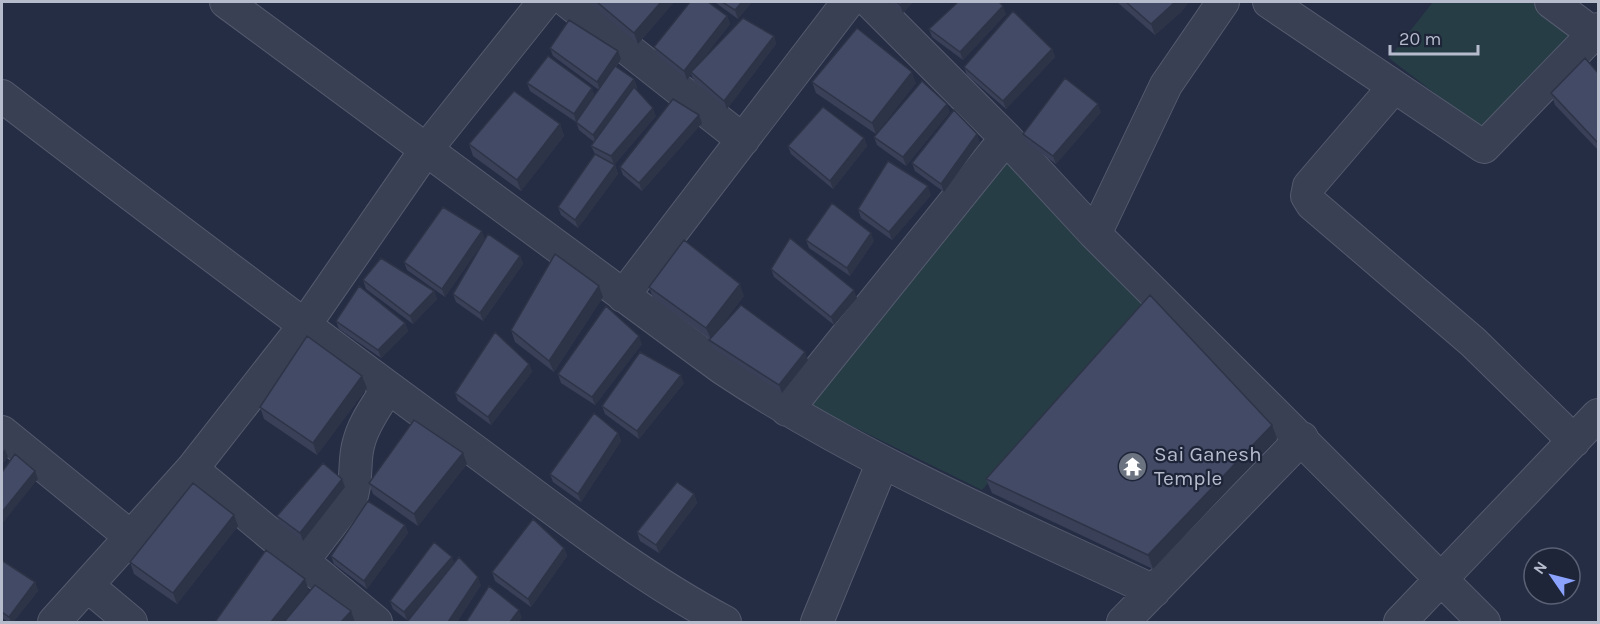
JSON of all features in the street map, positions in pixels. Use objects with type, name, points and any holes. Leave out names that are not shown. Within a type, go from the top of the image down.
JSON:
[{"type":"street","points":[[226,2],[623,296],[722,368],[787,410],[882,464],[1154,591]]},
{"type":"street","points":[[568,2],[743,140]]},
{"type":"street","points":[[623,296],[848,2]]},
{"type":"street","points":[[870,2],[1006,138],[1095,234],[1484,622]]},
{"type":"street","points":[[1095,234],[1166,85],[1223,2]]},
{"type":"street","points":[[1269,2],[1484,147],[1596,31],[1551,2]]},
{"type":"street","points":[[54,622],[192,469],[304,326],[425,151],[533,5]]},
{"type":"street","points":[[1394,87],[1309,186],[1307,196],[1312,204],[1473,342],[1575,441]]},
{"type":"street","points":[[2,96],[304,326],[624,560],[684,601],[725,622]]},
{"type":"street","points":[[787,410],[1006,138]]},
{"type":"street","points":[[302,562],[351,498],[355,487],[358,443],[365,426],[388,387]]},
{"type":"street","points":[[1400,622],[1599,415]]},
{"type":"street","points":[[2,432],[131,537]]},
{"type":"street","points":[[1123,622],[1302,438]]},
{"type":"street","points":[[817,622],[882,464]]},
{"type":"street","points":[[192,469],[370,621]]},
{"type":"street","points":[[88,586],[131,622]]},
{"type":"shaded area","points":[[1433,2],[1532,2],[1575,33],[1485,132],[1389,58]]},
{"type":"shaded area","points":[[1003,155],[1144,304],[982,490],[807,404]]},
{"type":"building","points":[[597,2],[661,2],[634,33]]},
{"type":"building","points":[[690,2],[708,2],[727,16],[684,71],[654,47]]},
{"type":"building","points":[[722,2],[742,2],[735,10]]},
{"type":"building","points":[[958,2],[999,2],[1003,6],[960,52],[929,29]]},
{"type":"building","points":[[1126,2],[1175,2],[1151,24]]},
{"type":"building","points":[[1013,11],[1052,49],[1003,101],[964,67]]},
{"type":"building","points":[[743,18],[774,36],[724,101],[691,72]]},
{"type":"building","points":[[569,20],[618,51],[597,82],[550,48]]},
{"type":"building","points":[[857,28],[912,72],[872,123],[812,82]]},
{"type":"building","points":[[548,56],[592,88],[574,114],[527,83]]},
{"type":"building","points":[[1585,58],[1599,74],[1599,144],[1551,93]]},
{"type":"building","points":[[615,66],[634,79],[593,135],[576,122]]},
{"type":"building","points":[[1065,78],[1098,104],[1053,156],[1023,134]]},
{"type":"building","points":[[922,81],[947,104],[903,157],[874,137]]},
{"type":"building","points":[[634,87],[653,108],[611,156],[591,146]]},
{"type":"building","points":[[514,91],[560,124],[517,180],[469,144]]},
{"type":"building","points":[[673,99],[699,115],[639,183],[620,167]]},
{"type":"building","points":[[823,107],[864,138],[830,181],[788,146]]},
{"type":"building","points":[[954,110],[977,134],[941,184],[912,163]]},
{"type":"building","points":[[595,154],[615,165],[575,220],[558,207]]},
{"type":"building","points":[[888,161],[928,186],[889,232],[858,209]]},
{"type":"building","points":[[832,203],[871,233],[847,268],[806,240]]},
{"type":"building","points":[[443,207],[482,231],[442,289],[404,262]]},
{"type":"building","points":[[488,234],[520,256],[480,313],[453,294]]},
{"type":"building","points":[[790,238],[854,290],[831,317],[771,269]]},
{"type":"building","points":[[684,240],[740,284],[706,328],[649,287]]},
{"type":"building","points":[[555,254],[599,286],[549,361],[511,330]]},
{"type":"building","points":[[381,258],[434,291],[410,316],[363,280]]},
{"type":"building","points":[[359,286],[405,323],[378,350],[336,321]]},
{"type":"building","name":"Sai Ganesh Temple","points":[[1150,295],[1272,425],[1148,555],[986,479]]},
{"type":"building","points":[[741,305],[805,352],[779,385],[709,340]]},
{"type":"building","points":[[606,306],[639,336],[592,397],[558,374]]},
{"type":"building","points":[[495,332],[529,364],[488,417],[455,393]]},
{"type":"building","points":[[307,336],[362,376],[313,443],[260,407]]},
{"type":"building","points":[[640,352],[681,375],[637,431],[602,406]]},
{"type":"building","points":[[594,413],[618,433],[578,494],[550,474]]},
{"type":"building","points":[[414,420],[463,453],[414,514],[369,483]]},
{"type":"building","points":[[15,454],[35,471],[2,512],[2,472]]},
{"type":"building","points":[[323,463],[342,479],[300,533],[277,516]]},
{"type":"building","points":[[677,482],[694,494],[656,545],[637,532]]},
{"type":"building","points":[[193,483],[234,515],[173,593],[130,562]]},
{"type":"building","points":[[368,501],[405,525],[364,581],[331,556]]},
{"type":"building","points":[[533,519],[564,548],[528,599],[492,572]]},
{"type":"building","points":[[434,542],[452,557],[404,612],[390,601]]},
{"type":"building","points":[[266,550],[305,579],[271,622],[215,622]]},
{"type":"building","points":[[459,557],[478,577],[448,622],[407,622]]},
{"type":"building","points":[[3,561],[35,582],[9,617],[2,612]]},
{"type":"building","points":[[315,585],[351,611],[341,622],[284,622]]},
{"type":"building","points":[[489,586],[519,610],[510,622],[466,622]]},
{"type":"place","name":"Sai Ganesh Temple","points":[[1133,466]]}]
